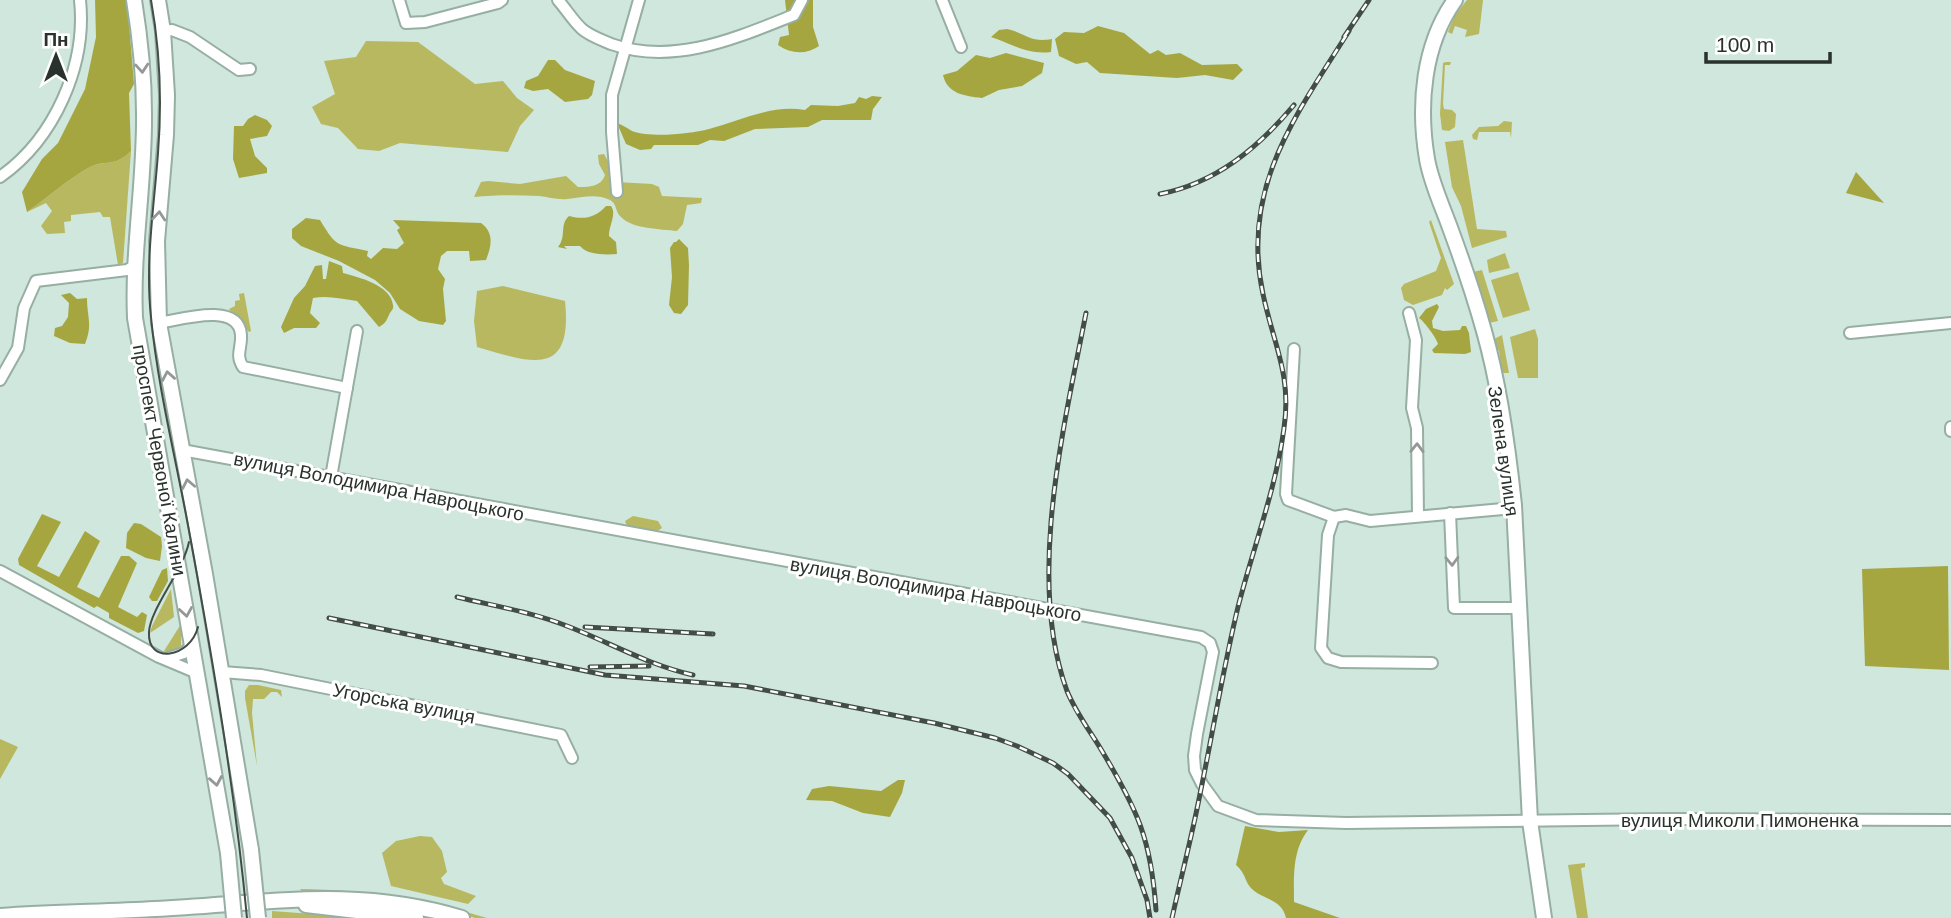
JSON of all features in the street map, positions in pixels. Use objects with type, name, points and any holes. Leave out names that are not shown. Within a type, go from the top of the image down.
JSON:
[{"type":"main road","name":"проспект Червоної Калини","points":[[134,0],[141,53],[144,113],[134,266],[135,318],[228,853],[234,918]]},
{"type":"main road","name":"проспект Червоної Калини","points":[[158,0],[163,31],[167,122],[156,265],[159,323],[222,673],[251,850],[258,918]]},
{"type":"main road","name":"Зелена вулиця","points":[[1455,0],[1436,34],[1427,62],[1424,93],[1426,147],[1432,179],[1485,333],[1509,460],[1514,508],[1530,821],[1544,918]]},
{"type":"main road","points":[[134,266],[156,265]]},
{"type":"main road","points":[[158,455],[182,450]]},
{"type":"main road","points":[[197,673],[222,673]]},
{"type":"main road","points":[[0,916],[338,898],[376,900],[462,918]]},
{"type":"main road","points":[[284,900],[327,908],[416,918]]},
{"type":"main road","points":[[119,918],[154,909]]},
{"type":"street","points":[[0,177],[23,157],[40,136],[65,95],[80,37],[80,0]]},
{"type":"street","points":[[399,0],[407,23],[425,22],[502,0]]},
{"type":"street","points":[[558,0],[583,30],[625,48],[665,52],[706,47],[794,15],[802,0]]},
{"type":"street","points":[[617,192],[611,132],[612,95],[639,0]]},
{"type":"street","points":[[942,0],[961,47]]},
{"type":"street","points":[[163,31],[179,32],[239,70],[250,69]]},
{"type":"street","points":[[2,373],[18,348],[24,308],[36,281],[116,271],[134,266]]},
{"type":"street","points":[[1409,313],[1416,340],[1412,408],[1417,428],[1418,516]]},
{"type":"street","points":[[159,323],[222,314],[232,319],[239,328],[241,334],[238,359],[243,367],[347,387]]},
{"type":"street","points":[[1850,333],[1951,323]]},
{"type":"street","points":[[331,477],[357,331]]},
{"type":"street","points":[[1294,349],[1286,494],[1288,500],[1335,517],[1346,514],[1370,521],[1514,508]]},
{"type":"street","name":"вулиця Володимира Навроцького","points":[[182,450],[1201,637],[1210,643],[1213,652],[1197,734],[1194,765],[1198,778],[1218,806],[1256,820],[1346,823],[1530,821]]},
{"type":"street","points":[[1450,513],[1454,608],[1518,608]]},
{"type":"street","points":[[1335,517],[1328,535],[1321,648],[1328,658],[1341,662],[1432,663]]},
{"type":"street","points":[[0,571],[165,659],[197,673]]},
{"type":"street","points":[[165,659],[184,653],[192,645]]},
{"type":"street","name":"Угорська вулиця","points":[[222,673],[261,675],[561,734],[572,758]]},
{"type":"street","name":"вулиця Миколи Пимоненка","points":[[1530,821],[1951,820]]},
{"type":"shaded area","points":[[95,0],[127,0],[134,84],[129,93],[131,151],[120,160],[90,167],[27,212],[22,192],[42,159],[58,143],[85,89],[96,37]]},
{"type":"shaded area","points":[[785,0],[813,0],[813,27],[819,46],[798,52],[778,45],[780,37],[789,35]]},
{"type":"shaded area","points":[[1467,0],[1483,0],[1479,34],[1465,37],[1467,30],[1455,26],[1452,34],[1448,32],[1455,15]]},
{"type":"shaded area","points":[[1098,26],[1124,33],[1150,54],[1158,50],[1166,55],[1180,53],[1202,65],[1237,64],[1243,70],[1233,80],[1205,75],[1177,78],[1100,73],[1087,62],[1076,64],[1059,56],[1055,39],[1064,32],[1084,33]]},
{"type":"shaded area","points":[[1007,29],[1033,39],[1052,39],[1051,52],[1027,50],[991,37],[999,30]]},
{"type":"shaded area","points":[[366,41],[418,42],[475,84],[503,81],[517,98],[534,110],[520,126],[508,152],[400,143],[379,151],[358,149],[338,128],[321,124],[312,107],[335,94],[324,61],[356,57]]},
{"type":"shaded area","points":[[1006,53],[1044,63],[1042,73],[1022,86],[999,90],[982,98],[958,93],[945,81],[943,75],[957,71],[976,55],[990,58]]},
{"type":"shaded area","points":[[548,60],[555,60],[565,70],[595,81],[592,95],[588,99],[565,102],[548,89],[533,91],[524,88],[526,81],[538,76]]},
{"type":"shaded area","points":[[1451,62],[1450,65],[1445,65],[1443,104],[1444,109],[1452,110],[1456,114],[1455,127],[1449,131],[1442,130],[1440,114],[1443,63]]},
{"type":"shaded area","points":[[872,96],[882,97],[873,109],[871,120],[822,120],[808,127],[755,129],[724,141],[710,140],[698,145],[654,145],[651,149],[640,150],[626,144],[617,123],[640,133],[681,134],[709,129],[768,111],[805,110],[811,105],[838,106],[855,103],[859,97],[866,99]]},
{"type":"shaded area","points":[[255,115],[267,120],[272,126],[267,136],[250,139],[255,156],[267,168],[267,173],[239,178],[233,159],[234,126],[243,126]]},
{"type":"shaded area","points":[[1504,121],[1512,122],[1511,138],[1510,132],[1479,132],[1477,140],[1473,139],[1472,135],[1479,127],[1498,126]]},
{"type":"shaded area","points":[[1463,140],[1477,229],[1506,231],[1507,237],[1472,248],[1461,206],[1452,187],[1445,142]]},
{"type":"shaded area","points":[[131,151],[123,263],[118,265],[110,217],[103,217],[100,212],[71,215],[71,221],[64,222],[65,233],[47,234],[41,226],[52,211],[46,203],[27,212],[90,167],[120,160]]},
{"type":"shaded area","points":[[604,154],[614,172],[616,182],[652,184],[659,187],[662,196],[702,198],[701,203],[687,205],[683,224],[677,231],[632,224],[619,215],[612,201],[605,198],[588,196],[564,199],[523,195],[474,197],[481,182],[488,181],[520,184],[566,176],[578,187],[594,186],[601,182],[605,175],[598,155]]},
{"type":"shaded area","points":[[1856,172],[1884,203],[1846,193]]},
{"type":"shaded area","points":[[606,206],[613,209],[609,236],[616,242],[617,254],[592,253],[580,246],[564,246],[567,249],[558,247],[564,223],[569,216],[589,217]]},
{"type":"shaded area","points":[[306,218],[320,220],[334,240],[368,251],[367,256],[371,259],[383,248],[397,249],[404,243],[397,230],[400,228],[393,220],[481,223],[488,231],[490,245],[486,260],[470,261],[469,251],[447,251],[441,256],[438,269],[445,279],[443,289],[446,321],[443,325],[419,321],[400,309],[390,293],[375,280],[339,261],[301,246],[292,238],[292,229]]},
{"type":"shaded area","points":[[1431,220],[1454,284],[1447,290],[1445,288],[1442,295],[1413,305],[1404,300],[1401,288],[1404,284],[1436,271],[1441,258],[1429,222]]},
{"type":"shaded area","points":[[679,239],[688,248],[689,265],[688,305],[681,314],[674,313],[669,305],[672,277],[670,248]]},
{"type":"shaded area","points":[[1505,253],[1510,268],[1489,273],[1487,260]]},
{"type":"shaded area","points":[[329,261],[342,266],[343,273],[380,287],[391,298],[393,309],[379,327],[357,301],[313,298],[310,313],[320,323],[316,328],[294,328],[284,333],[281,327],[294,298],[305,286],[315,266],[322,265],[323,279],[326,279]]},
{"type":"shaded area","points":[[1482,270],[1498,321],[1489,323],[1473,272]]},
{"type":"shaded area","points":[[1518,272],[1530,310],[1503,318],[1491,280]]},
{"type":"shaded area","points":[[503,286],[565,301],[566,326],[562,344],[555,354],[544,359],[530,360],[477,347],[474,321],[477,291]]},
{"type":"shaded area","points":[[70,293],[77,299],[87,298],[89,326],[85,344],[70,343],[54,336],[55,328],[62,326],[68,317],[69,303],[61,295]]},
{"type":"shaded area","points":[[244,293],[251,331],[249,332],[229,309],[235,306],[235,301],[240,300],[239,294]]},
{"type":"shaded area","points":[[1437,304],[1439,307],[1432,321],[1433,328],[1443,331],[1460,330],[1462,326],[1466,326],[1471,352],[1434,353],[1432,350],[1438,344],[1419,318],[1426,309]]},
{"type":"shaded area","points":[[1535,329],[1538,339],[1538,378],[1518,378],[1510,337]]},
{"type":"shaded area","points":[[1502,335],[1509,373],[1502,373],[1499,351],[1492,340]]},
{"type":"shaded area","points":[[42,514],[61,522],[37,566],[59,577],[85,531],[100,541],[77,587],[99,598],[121,556],[129,556],[137,563],[118,607],[137,617],[142,612],[147,615],[144,631],[138,633],[109,618],[109,613],[97,606],[94,608],[19,565],[18,559]]},
{"type":"shaded area","points":[[633,516],[658,521],[662,528],[657,531],[627,526],[625,521]]},
{"type":"shaded area","points":[[134,523],[141,524],[161,537],[160,561],[146,558],[126,548],[127,533]]},
{"type":"shaded area","points":[[1948,566],[1949,670],[1865,666],[1862,569]]},
{"type":"shaded area","points":[[167,568],[168,581],[157,601],[152,601],[149,597],[162,570]]},
{"type":"shaded area","points":[[171,589],[174,617],[150,633],[152,626]]},
{"type":"shaded area","points":[[181,624],[181,646],[172,653],[164,651]]},
{"type":"shaded area","points":[[249,685],[281,690],[282,697],[277,692],[271,692],[264,699],[253,699],[257,766],[245,698]]},
{"type":"shaded area","points":[[0,739],[18,747],[0,779]]},
{"type":"shaded area","points":[[898,780],[905,780],[902,793],[890,817],[863,813],[832,801],[806,800],[812,789],[829,786],[881,791]]},
{"type":"shaded area","points":[[1245,826],[1279,832],[1308,830],[1297,855],[1294,902],[1340,918],[1286,918],[1277,903],[1252,889],[1236,865]]},
{"type":"shaded area","points":[[420,836],[432,837],[442,851],[447,872],[441,878],[444,884],[476,896],[468,904],[391,886],[382,853],[396,841]]},
{"type":"shaded area","points":[[1585,863],[1585,867],[1581,868],[1588,918],[1577,918],[1568,865]]},
{"type":"shaded area","points":[[300,889],[395,896],[487,918],[475,918],[444,908],[303,893]]},
{"type":"shaded area","points":[[272,911],[366,918],[272,918]]},
{"type":"tram line","points":[[151,0],[160,95],[150,255],[151,317],[163,399],[223,726],[247,918]]},
{"type":"tram line","points":[[189,542],[186,553],[155,612],[149,632],[150,643],[155,650],[162,653],[178,651],[187,646],[198,627]]},
{"type":"railway","points":[[1344,37],[1369,0]]},
{"type":"railway","points":[[1172,918],[1233,630],[1270,496],[1284,428],[1284,375],[1263,294],[1258,256],[1259,220],[1266,186],[1292,123],[1349,31]]},
{"type":"railway","points":[[1160,194],[1200,182],[1234,162],[1266,136],[1294,105]]},
{"type":"railway","points":[[1086,313],[1068,404],[1053,503],[1049,552],[1055,648],[1067,691],[1114,772],[1141,826],[1151,864],[1156,910]]},
{"type":"railway","points":[[457,597],[554,621],[644,659],[693,675]]},
{"type":"railway","points":[[329,618],[605,675],[744,686],[934,723],[1017,746],[1053,763],[1068,774],[1110,818],[1132,858],[1147,900],[1150,918]]},
{"type":"railway","points":[[585,627],[713,634]]},
{"type":"railway","points":[[590,667],[649,666]]}]
